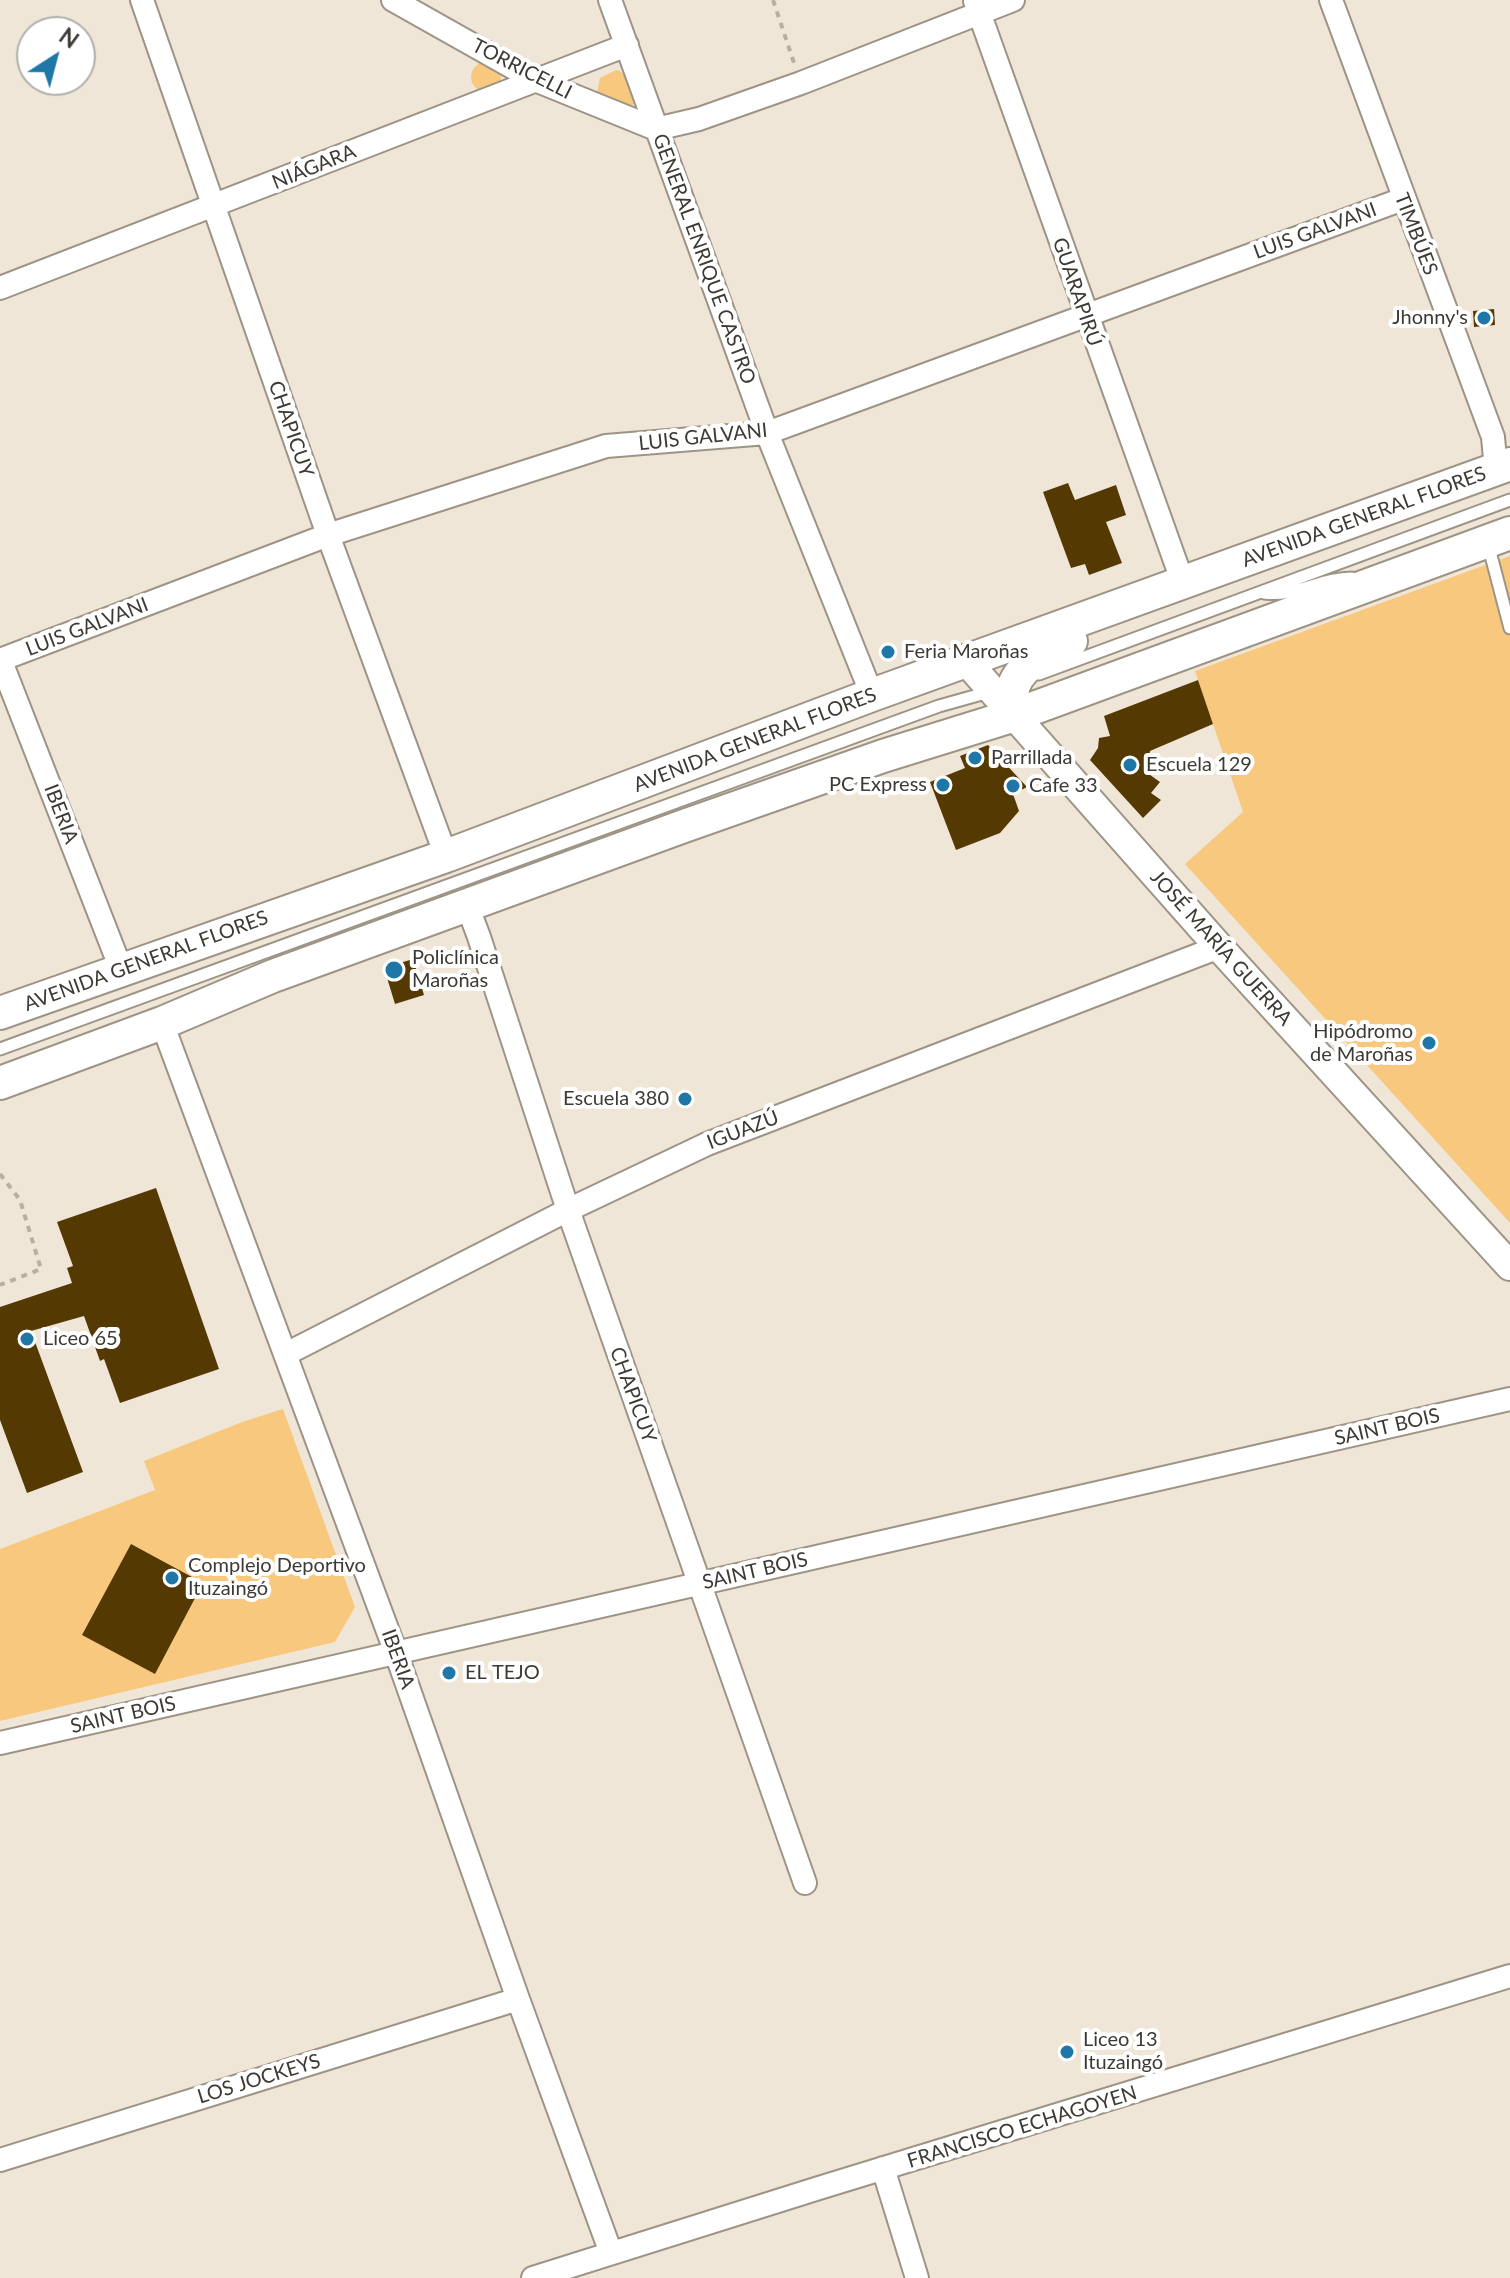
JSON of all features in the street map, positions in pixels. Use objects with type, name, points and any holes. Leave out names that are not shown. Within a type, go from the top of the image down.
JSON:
[{"type":"main road","name":"AVENIDA GENERAL FLORES","points":[[0,1013],[446,856],[872,695],[1503,467]]},
{"type":"main road","points":[[1382,580],[1411,553],[1486,527],[1510,513]]},
{"type":"main road","name":"AVENIDA GENERAL FLORES","points":[[0,1083],[162,1023],[273,976],[467,905],[883,756],[1015,715],[1499,537]]},
{"type":"main road","points":[[1015,715],[1012,694],[1004,687],[1032,664],[1056,647],[1150,609],[1183,583]]},
{"type":"street","name":"CHAPICUY","points":[[142,0],[328,535],[446,856]]},
{"type":"street","name":"TORRICELLI","points":[[393,0],[535,80],[656,129]]},
{"type":"street","name":"GENERAL ENRIQUE CASTRO","points":[[610,0],[767,433],[872,695]]},
{"type":"street","points":[[656,129],[699,119],[801,83],[977,6],[1013,0]]},
{"type":"street","name":"TIMBÚES","points":[[1331,0],[1503,467]]},
{"type":"street","name":"GUARAPIRÚ","points":[[977,6],[1183,583]]},
{"type":"street","name":"NIÁGARA","points":[[0,288],[627,45]]},
{"type":"street","name":"LUIS GALVANI","points":[[0,660],[328,535],[606,446],[767,433],[1403,199]]},
{"type":"street","name":"IBERIA","points":[[0,660],[121,969]]},
{"type":"street","points":[[967,662],[1004,687]]},
{"type":"street","name":"JOSÉ MARÍA GUERRA","points":[[1015,715],[1219,947],[1510,1266]]},
{"type":"street","name":"CHAPICUY","points":[[467,905],[568,1210],[805,1883]]},
{"type":"street","name":"IGUAZÚ","points":[[286,1354],[568,1210],[707,1144],[1219,947]]},
{"type":"street","name":"IBERIA","points":[[162,1023],[396,1653],[611,2253]]},
{"type":"street","name":"SAINT BOIS","points":[[0,1743],[1510,1399]]},
{"type":"street","name":"FRANCISCO ECHAGOYEN","points":[[533,2278],[1510,1976]]},
{"type":"street","name":"LOS JOCKEYS","points":[[0,2160],[518,1999]]},
{"type":"street","points":[[883,2168],[917,2278]]},
{"type":"lane","name":"AVENIDA GENERAL FLORES","points":[[0,1049],[939,706],[1004,687],[1510,500]]},
{"type":"lane","points":[[1499,537],[1510,628]]},
{"type":"lane","name":"AVENIDA GENERAL FLORES","points":[[1260,592],[1278,595],[1292,593],[1342,578],[1382,580]]},
{"type":"path","points":[[773,0],[801,83]]},
{"type":"path","points":[[0,1174],[20,1200],[41,1269],[0,1285]]},
{"type":"shaded area","points":[[486,62],[492,63],[500,71],[500,83],[492,91],[486,92],[480,91],[472,83],[471,77],[472,71],[480,63]]},
{"type":"shaded area","points":[[616,70],[628,79],[633,89],[634,104],[628,108],[597,92],[600,78]]},
{"type":"shaded area","name":"Hipódromo de Maroñas","points":[[1510,556],[1510,1223],[1185,864],[1243,812],[1195,671]]},
{"type":"shaded area","name":"Complejo Deportivo Ituzaingó","points":[[283,1409],[355,1607],[335,1642],[0,1721],[0,1549],[155,1490],[144,1461]]},
{"type":"building","name":"Jhonny's","points":[[1494,309],[1495,325],[1474,327],[1473,311]]},
{"type":"building","points":[[1068,483],[1075,500],[1116,485],[1126,515],[1106,522],[1122,563],[1089,575],[1085,564],[1071,568],[1043,492]]},
{"type":"building","points":[[1198,680],[1213,724],[1150,751],[1146,772],[1160,782],[1151,793],[1161,800],[1143,818],[1090,760],[1098,748],[1099,738],[1110,736],[1104,716]]},
{"type":"building","points":[[988,745],[1027,787],[1013,794],[1019,811],[1000,833],[956,850],[930,782],[965,768],[960,756]]},
{"type":"building","points":[[413,959],[424,995],[395,1004],[384,968]]},
{"type":"building","points":[[156,1188],[219,1369],[120,1403],[104,1359],[100,1361],[84,1316],[31,1331],[83,1472],[27,1493],[0,1420],[0,1307],[72,1283],[67,1268],[73,1266],[57,1222]]},
{"type":"building","points":[[131,1544],[203,1583],[155,1674],[82,1635]]},
{"type":"place","name":"Jhonny's","points":[[1484,318]]},
{"type":"place","name":"Feria Maroñas","points":[[888,652]]},
{"type":"place","name":"Parrillada","points":[[975,758]]},
{"type":"place","name":"Escuela 129","points":[[1130,765]]},
{"type":"place","name":"PC Express","points":[[943,785]]},
{"type":"place","name":"Cafe 33","points":[[1013,786]]},
{"type":"place","name":"Policlínica Maroñas","points":[[394,970]]},
{"type":"place","name":"Hipódromo de Maroñas","points":[[1429,1043]]},
{"type":"place","name":"Escuela 380","points":[[685,1099]]},
{"type":"place","name":"Liceo 65","points":[[27,1339]]},
{"type":"place","name":"Complejo Deportivo Ituzaingó","points":[[172,1578]]},
{"type":"place","name":"EL TEJO","points":[[449,1673]]},
{"type":"place","name":"Liceo 13 Ituzaingó","points":[[1067,2052]]}]
